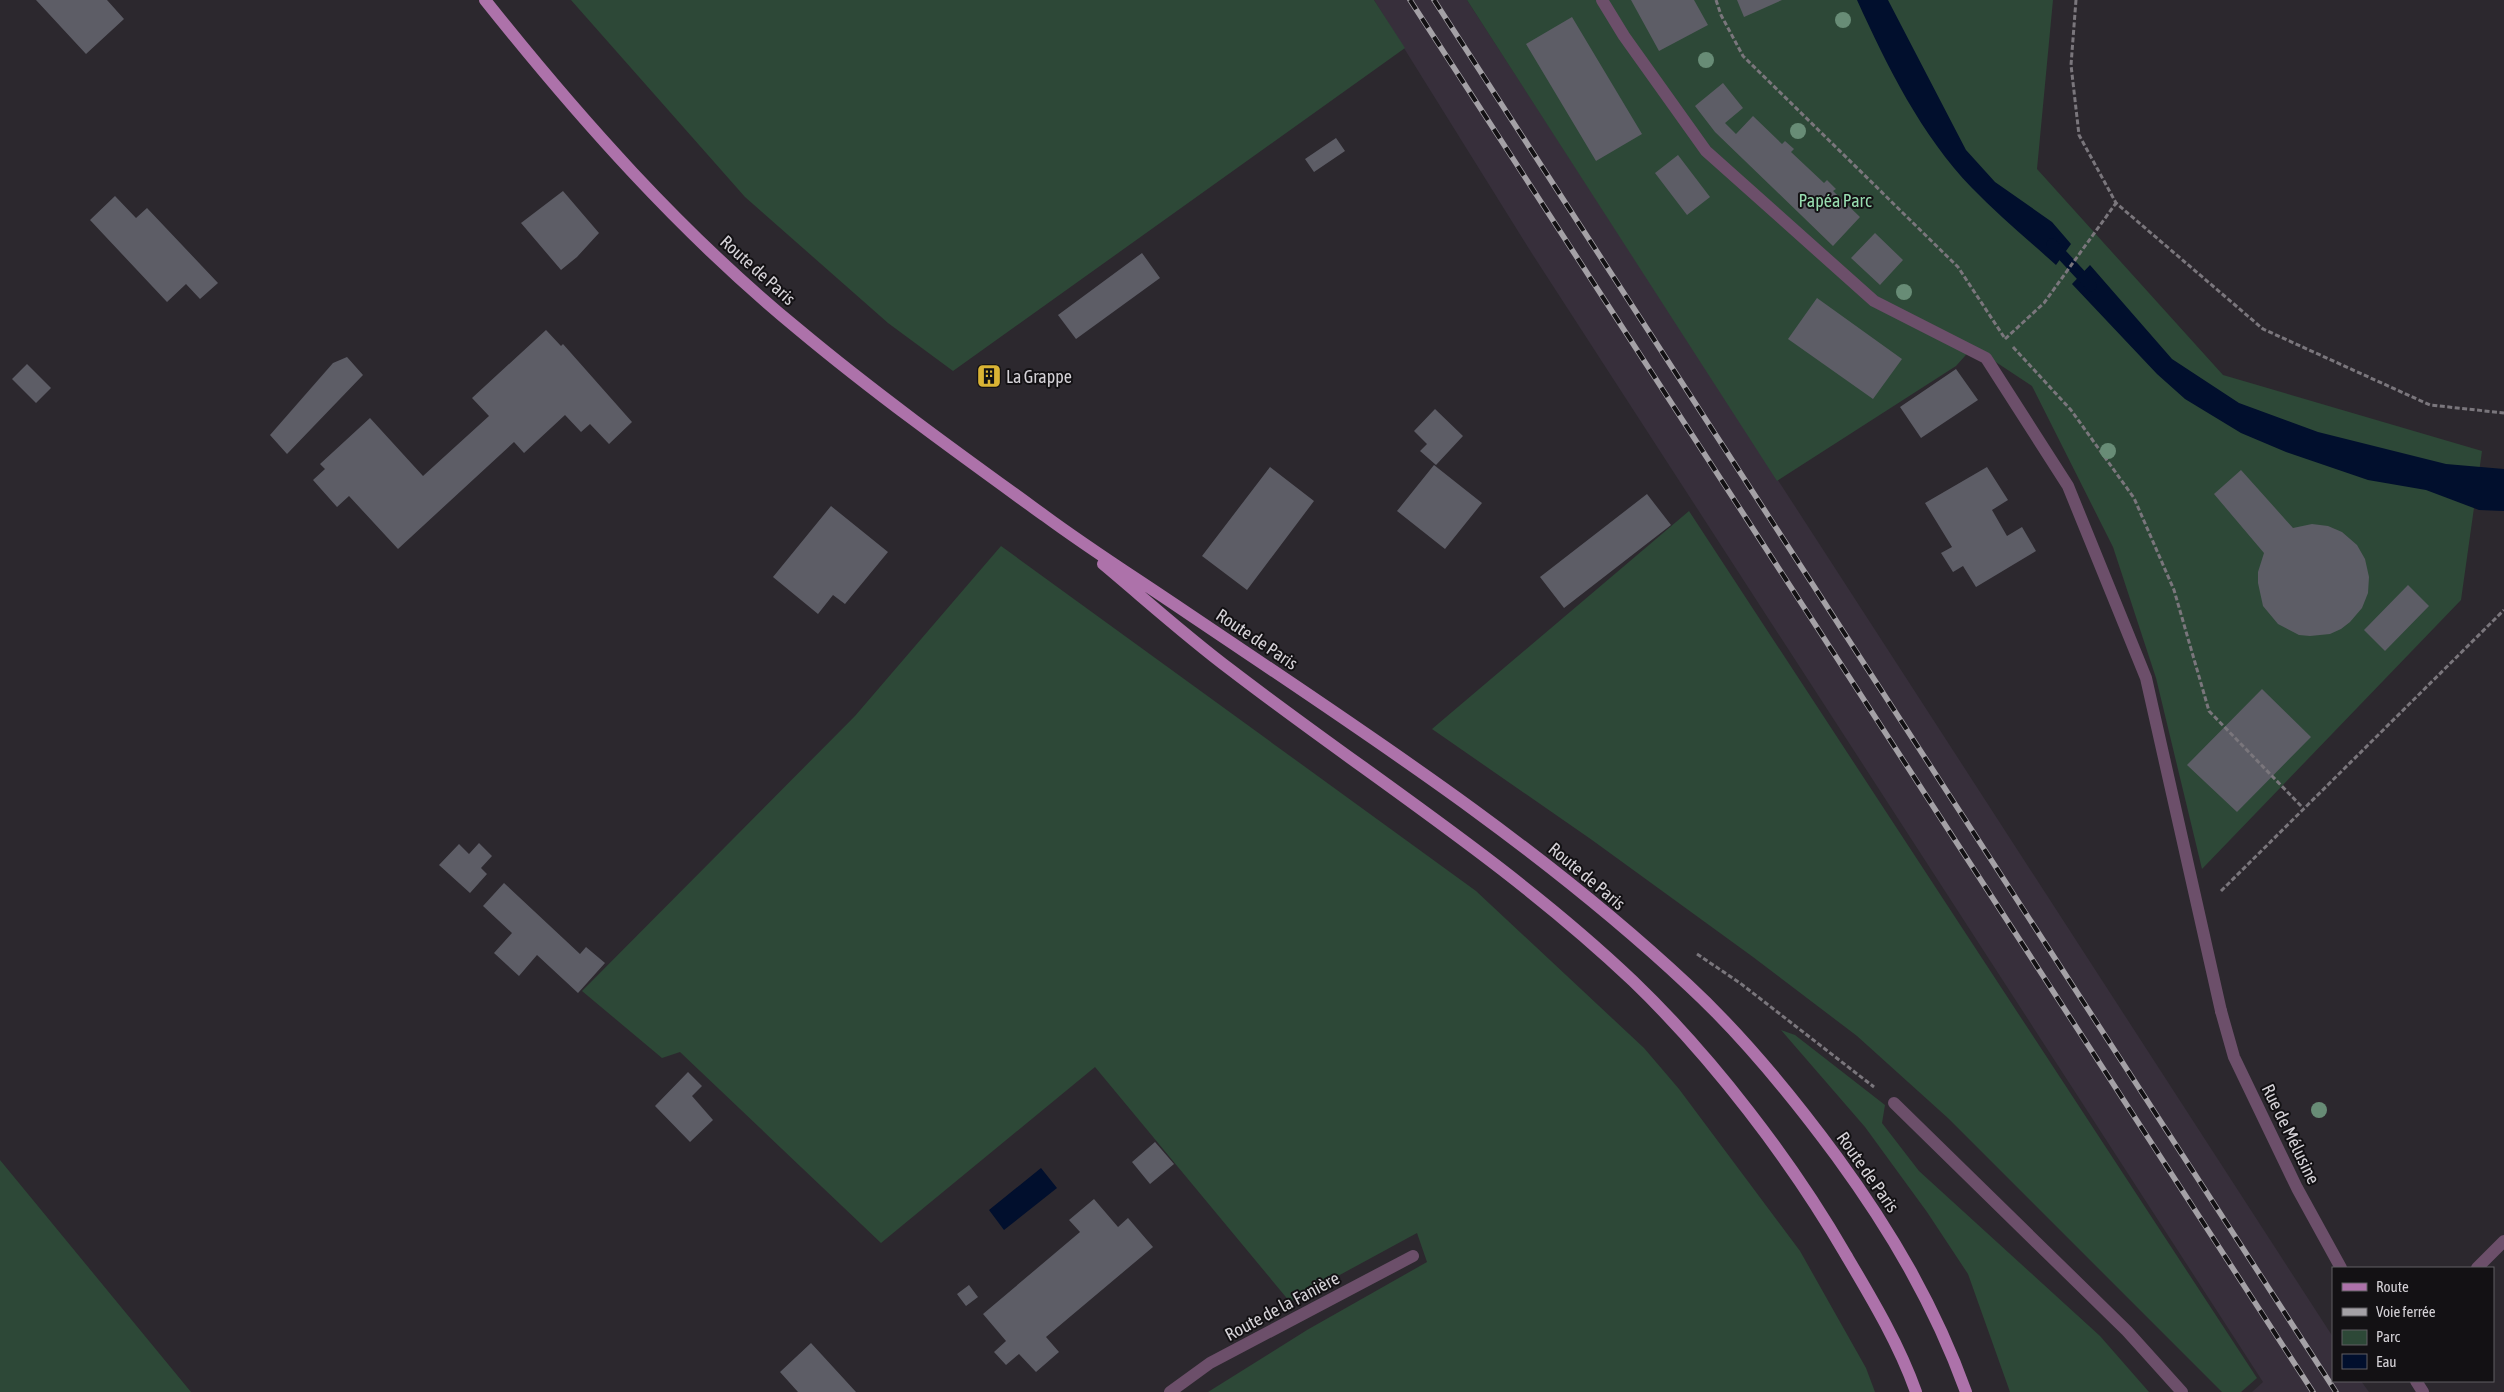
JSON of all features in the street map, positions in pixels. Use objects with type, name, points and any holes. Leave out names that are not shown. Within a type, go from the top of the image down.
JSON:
[{"type":"main road","name":"Route de Paris","points":[[485,0],[519,43],[653,194],[717,258],[804,334],[1050,520],[1228,669],[1526,889],[1633,981],[1706,1059],[1774,1146],[1824,1216],[1906,1365],[1916,1392]]},
{"type":"main road","name":"Route de Paris","points":[[1050,520],[1386,748],[1553,868],[1690,987],[1809,1119],[1864,1195],[1910,1267],[1948,1343],[1966,1392]]},
{"type":"street","points":[[1602,0],[1624,36],[1706,151],[1874,301],[1986,358]]},
{"type":"street","name":"Rue de Mélusine","points":[[1986,358],[2068,486],[2146,678],[2199,913],[2234,1056],[2297,1188],[2340,1267]]},
{"type":"street","points":[[1894,1103],[2128,1331],[2182,1392]]},
{"type":"street","points":[[2478,1267],[2504,1241]]},
{"type":"street","name":"Route de la Fanière","points":[[1170,1392],[1210,1363],[1414,1256]]},
{"type":"path","points":[[2075,0],[2072,65],[2079,136],[2116,203],[2263,330],[2430,405],[2504,413]]},
{"type":"path","points":[[1986,358],[2044,303],[2116,203]]},
{"type":"path","points":[[2199,913],[2504,610]]},
{"type":"path","points":[[1691,950],[1740,983],[1894,1103]]},
{"type":"shaded area","points":[[1374,0],[1467,0],[2332,1335],[2332,1382],[2362,1382],[2369,1392],[2252,1392],[2263,1382],[1531,252]]},
{"type":"green space","points":[[571,0],[1374,0],[1405,48],[953,371],[888,323],[745,197]]},
{"type":"green space","name":"Papéa Parc","points":[[1467,0],[2053,0],[2037,169],[2223,375],[2482,451],[2461,600],[2202,869],[2156,678],[2113,547],[2032,386],[1973,347],[1956,366],[1777,481]]},
{"type":"green space","points":[[1689,511],[2257,1378],[2241,1392],[2222,1392],[1949,1119],[1857,1036],[1753,957],[1592,840],[1432,729]]},
{"type":"green space","points":[[1001,546],[1476,891],[1644,1048],[1679,1089],[1800,1251],[1866,1368],[1875,1392],[1208,1392],[1307,1330],[1427,1262],[1417,1233],[1290,1302],[1095,1067],[881,1243],[680,1052],[662,1058],[582,991],[855,716]]},
{"type":"green space","points":[[1781,1030],[1795,1035],[1885,1105],[1882,1123],[1919,1171],[2100,1336],[2149,1392],[2010,1392],[1968,1274],[1927,1212],[1865,1127]]},
{"type":"green space","points":[[0,1160],[191,1392],[0,1392]]},
{"type":"water","points":[[1857,0],[1888,0],[1966,150],[1995,182],[2052,222],[2071,244],[2056,265],[1972,188],[1937,146],[1893,75]]},
{"type":"water","points":[[2090,265],[2172,359],[2239,403],[2318,432],[2446,464],[2504,469],[2504,511],[2479,510],[2426,490],[2368,480],[2286,452],[2241,433],[2185,399],[2157,374],[2072,284]]},
{"type":"water","points":[[1041,1168],[1057,1188],[1004,1230],[989,1210]]},
{"type":"building","points":[[36,0],[107,0],[124,19],[86,54]]},
{"type":"building","points":[[1631,0],[1694,0],[1708,25],[1659,51]]},
{"type":"building","points":[[1737,0],[1782,0],[1744,17]]},
{"type":"building","points":[[1572,17],[1642,134],[1596,161],[1526,44]]},
{"type":"building","points":[[1723,83],[1743,108],[1725,123],[1736,134],[1753,116],[1782,144],[1785,141],[1794,149],[1791,152],[1824,183],[1827,180],[1836,189],[1833,191],[1860,217],[1833,246],[1715,132],[1695,106]]},
{"type":"building","points":[[1336,138],[1345,151],[1314,172],[1305,159]]},
{"type":"building","points":[[1678,155],[1710,197],[1687,215],[1655,173]]},
{"type":"building","points":[[563,191],[599,233],[577,257],[561,270],[521,223]]},
{"type":"building","points":[[115,196],[136,218],[147,208],[218,283],[200,299],[186,284],[167,302],[90,220]]},
{"type":"building","points":[[1875,233],[1903,260],[1880,285],[1851,258]]},
{"type":"building","points":[[1142,253],[1160,278],[1076,339],[1058,315]]},
{"type":"building","points":[[1817,298],[1902,359],[1873,399],[1788,339]]},
{"type":"building","points":[[546,330],[561,346],[563,344],[632,422],[609,444],[590,424],[581,432],[565,415],[524,453],[514,442],[398,549],[349,496],[337,507],[313,480],[325,469],[320,464],[370,418],[423,476],[489,416],[472,398]]},
{"type":"building","points":[[347,357],[363,375],[287,454],[270,435],[333,363]]},
{"type":"building","points":[[27,364],[51,388],[36,403],[12,379]]},
{"type":"building","name":"La Grappe","points":[[987,367],[998,376],[991,385],[980,376]]},
{"type":"building","points":[[1956,369],[1978,400],[1921,438],[1900,407]]},
{"type":"building","points":[[1435,409],[1463,436],[1436,465],[1420,451],[1427,444],[1414,431]]},
{"type":"building","points":[[1434,465],[1482,503],[1445,549],[1397,511]]},
{"type":"building","points":[[1270,467],[1314,501],[1247,590],[1202,556]]},
{"type":"building","points":[[1987,467],[2008,500],[1992,510],[2007,536],[2022,527],[2036,551],[1976,587],[1963,566],[1953,572],[1941,553],[1952,547],[1925,503]]},
{"type":"building","points":[[2241,470],[2293,528],[2312,524],[2328,526],[2342,532],[2357,545],[2365,559],[2369,577],[2368,593],[2362,608],[2341,629],[2330,634],[2299,635],[2278,624],[2263,606],[2258,583],[2258,572],[2264,553],[2214,494]]},
{"type":"building","points":[[1647,494],[1671,525],[1564,608],[1540,577]]},
{"type":"building","points":[[831,506],[888,552],[845,604],[833,595],[818,614],[773,577]]},
{"type":"building","points":[[2408,585],[2429,606],[2385,651],[2364,630]]},
{"type":"building","points":[[2262,689],[2311,737],[2237,812],[2187,765]]},
{"type":"building","points":[[479,843],[492,856],[481,868],[487,874],[470,893],[439,865],[459,844],[469,854]]},
{"type":"building","points":[[504,883],[580,954],[586,947],[605,963],[578,993],[537,955],[519,976],[494,953],[512,933],[483,906]]},
{"type":"building","points":[[688,1072],[702,1086],[692,1096],[713,1120],[690,1142],[655,1106]]},
{"type":"building","points":[[1155,1142],[1174,1164],[1150,1184],[1132,1162]]},
{"type":"building","points":[[1094,1199],[1118,1227],[1128,1218],[1153,1247],[1046,1337],[1059,1352],[1036,1372],[1019,1354],[1006,1365],[994,1352],[1006,1341],[983,1314],[1080,1232],[1069,1220]]},
{"type":"building","points":[[969,1285],[978,1297],[966,1306],[957,1294]]},
{"type":"building","points":[[811,1343],[856,1392],[798,1392],[780,1372]]},
{"type":"waterway","points":[[2052,244],[2091,286]]},
{"type":"railway","points":[[1410,0],[2313,1392]]},
{"type":"railway","points":[[1434,0],[2336,1392]]},
{"type":"place","name":"La Grappe","points":[[989,376]]}]
